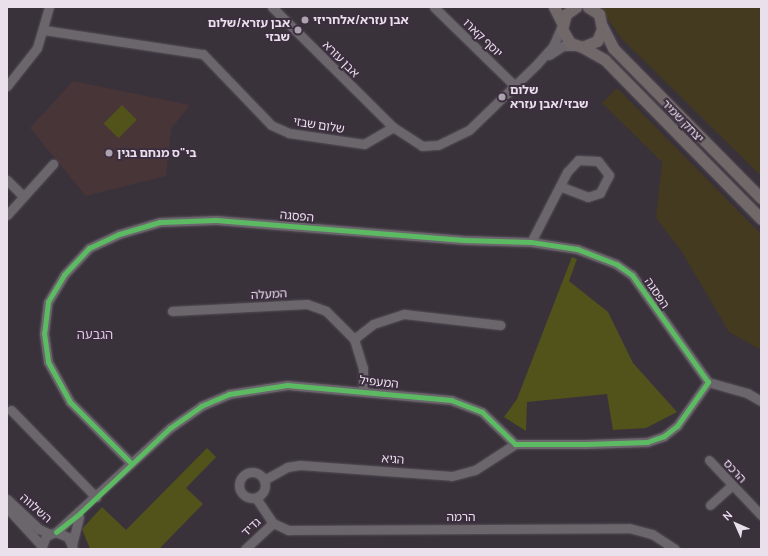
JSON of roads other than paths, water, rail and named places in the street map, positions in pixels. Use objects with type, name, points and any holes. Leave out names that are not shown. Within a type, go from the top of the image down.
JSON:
[{"type":"main road","points":[[554,7],[566,38],[579,46],[597,41],[602,26]]},
{"type":"main road","points":[[562,25],[568,12],[576,7]]},
{"type":"main road","name":"יצחק שמיר","points":[[588,7],[599,14],[602,26],[613,48],[761,198]]},
{"type":"main road","name":"יצחק שמיר","points":[[579,46],[605,60],[761,219]]},
{"type":"street","points":[[7,86],[37,48],[44,30],[49,7]]},
{"type":"street","name":"אבן עזרא","points":[[272,7],[393,127]]},
{"type":"street","name":"יוסף קארו","points":[[434,7],[515,86]]},
{"type":"street","points":[[393,127],[422,146],[438,145],[469,130],[515,86],[553,46],[562,25]]},
{"type":"street","name":"שלום שבזי","points":[[44,30],[203,54],[271,125],[289,133],[364,144],[393,127]]},
{"type":"street","points":[[536,65],[563,46],[579,46]]},
{"type":"street","points":[[531,242],[560,186],[578,160],[598,161],[609,175],[600,193],[588,197],[560,186]]},
{"type":"street","points":[[7,215],[53,164]]},
{"type":"street","points":[[7,180],[23,196]]},
{"type":"street","name":"הפסגה","points":[[131,463],[70,402],[48,362],[44,333],[48,302],[64,275],[89,248],[118,234],[160,222],[216,220],[531,242],[577,249],[616,264],[632,275],[708,382]]},
{"type":"street","name":"המעלה","points":[[172,311],[307,304],[338,320],[354,339],[363,368],[363,391]]},
{"type":"street","points":[[354,339],[373,324],[404,314],[500,325]]},
{"type":"street","points":[[515,444],[647,442],[677,426],[708,382],[747,393],[761,401]]},
{"type":"street","name":"המעפיל","points":[[40,548],[53,533],[82,511],[131,463],[170,428],[201,406],[229,394],[287,385],[451,400],[468,406],[500,426],[515,444]]},
{"type":"street","points":[[11,410],[96,497]]},
{"type":"street","name":"הגיא","points":[[264,480],[287,467],[300,465],[452,476],[475,470],[515,444]]},
{"type":"street","name":"הרכס","points":[[709,460],[761,515]]},
{"type":"street","points":[[256,498],[264,491],[264,480],[251,472],[239,481],[241,493],[256,498],[273,523]]},
{"type":"street","points":[[710,505],[732,485]]},
{"type":"street","name":"השלווה","points":[[7,498],[39,529],[64,534],[72,547]]},
{"type":"street","name":"השלווה","points":[[7,508],[40,548]]},
{"type":"street","name":"המעפיל","points":[[72,547],[74,528],[82,511]]},
{"type":"street","name":"גדיד","points":[[245,549],[273,523]]},
{"type":"street","name":"הרמה","points":[[273,523],[288,530],[629,528],[652,534],[675,549]]},
{"type":"place","name":"אבן עזרא/אלחריזי","points":[[305,20]]},
{"type":"place","name":"אבן עזרא/שלום שבזי","points":[[298,30]]},
{"type":"place","name":"שלום שבזי/אבן עזרא","points":[[502,97]]},
{"type":"place","name":"בי\"ס מנחם בגין","points":[[109,153]]},
{"type":"district","name":"הגבעה","points":[[95,334]]}]
